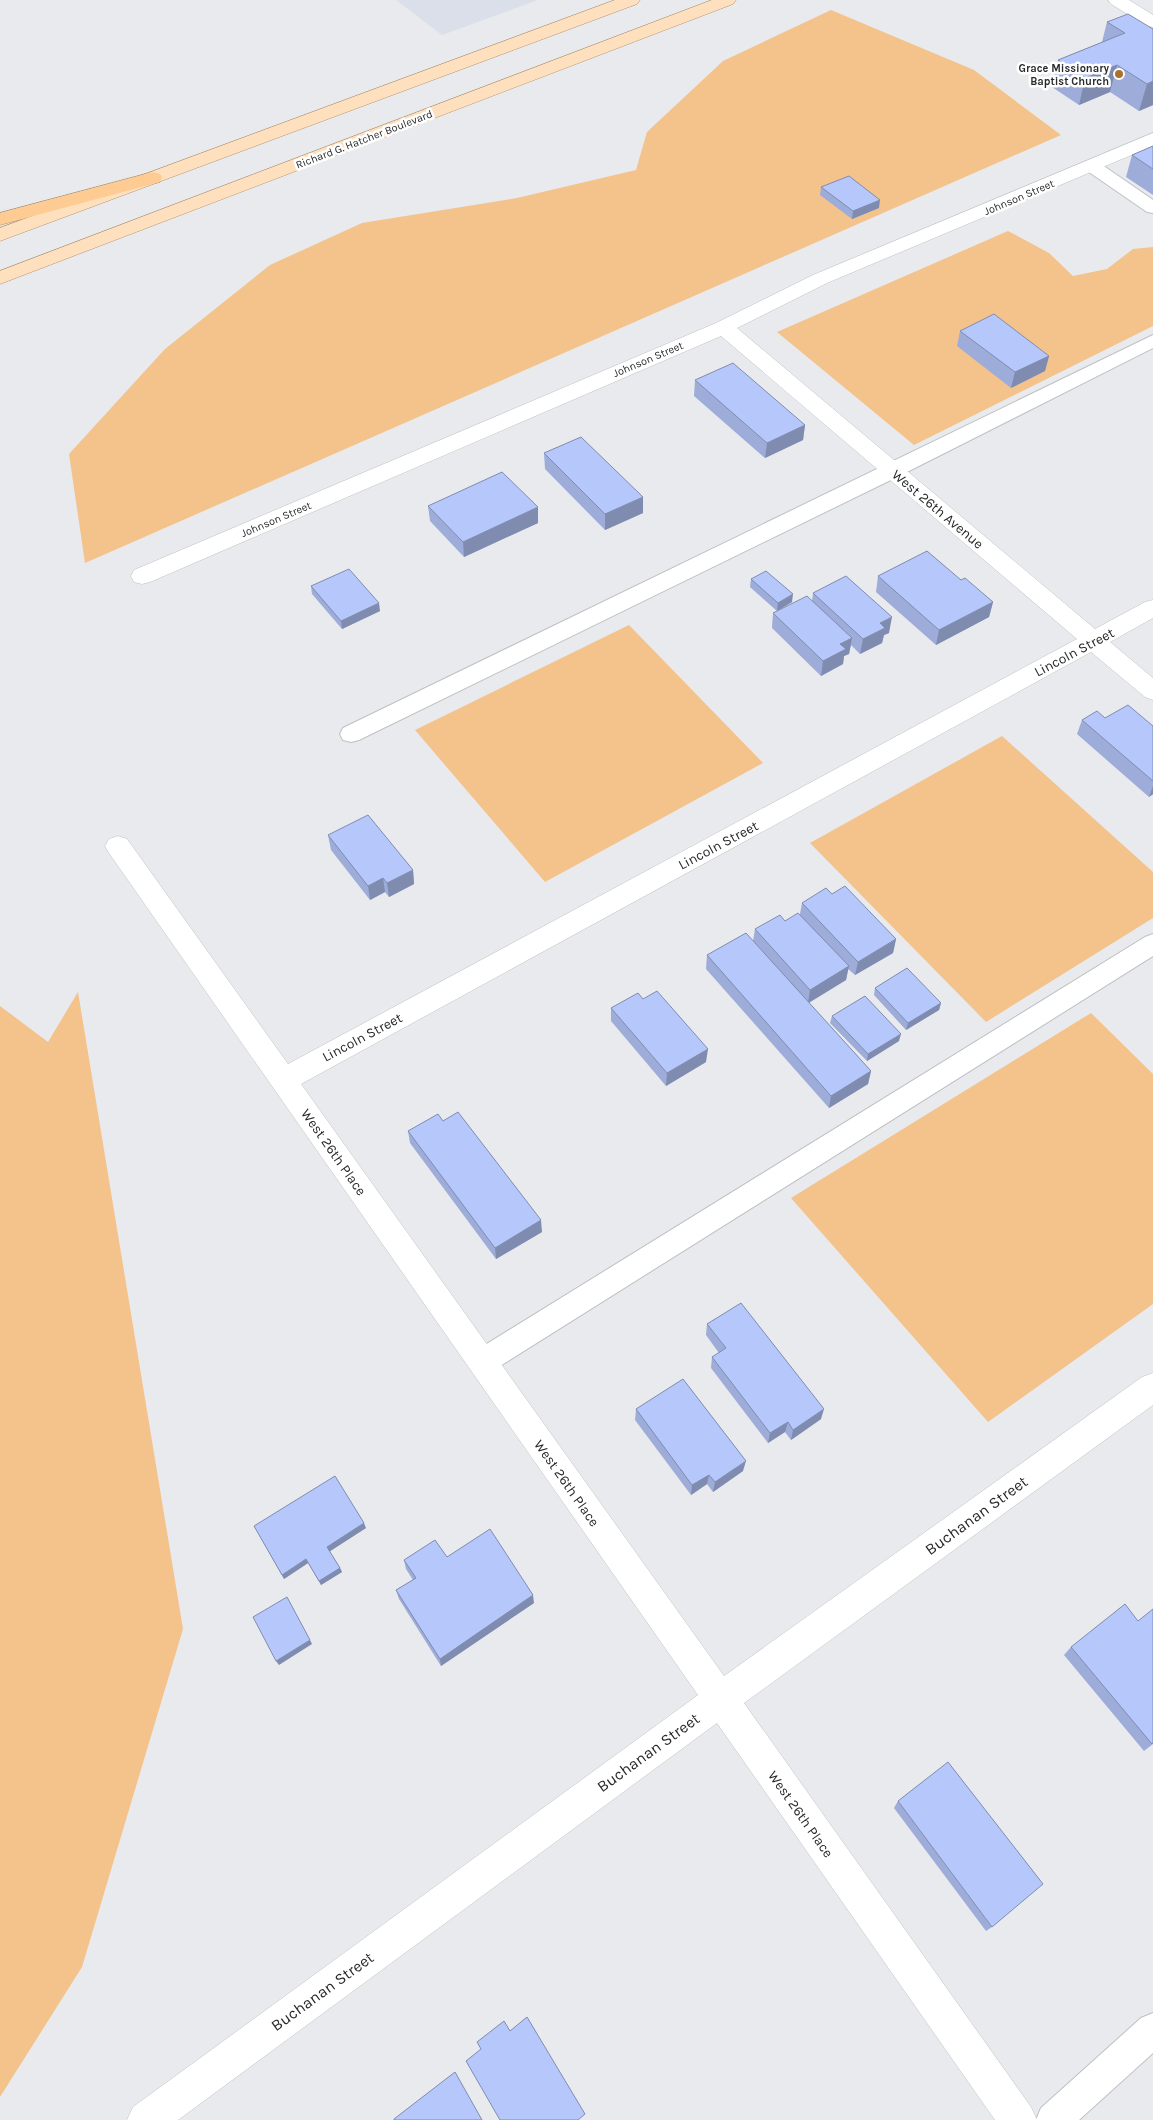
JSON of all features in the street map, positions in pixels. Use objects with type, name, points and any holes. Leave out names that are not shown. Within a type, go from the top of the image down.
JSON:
[{"type":"highway","points":[[0,219],[153,178]]},
{"type":"main road","points":[[0,235],[631,0]]},
{"type":"main road","name":"Richard G. Hatcher Boulevard","points":[[0,278],[727,0]]},
{"type":"street","points":[[1117,0],[1153,22]]},
{"type":"street","name":"Johnson Street","points":[[142,576],[722,328],[820,279],[1153,139]]},
{"type":"street","name":"West 26th Avenue","points":[[722,328],[1153,691]]},
{"type":"street","name":"Lincoln Street","points":[[283,1080],[1153,608]]},
{"type":"street","name":"West 26th Place","points":[[118,846],[1018,2120]]},
{"type":"street","name":"Buchanan Street","points":[[146,2120],[720,1700],[1153,1387]]},
{"type":"lane","points":[[1092,166],[1153,208]]},
{"type":"lane","points":[[351,734],[1153,341]]},
{"type":"lane","points":[[482,1362],[1153,944]]},
{"type":"lane","points":[[1053,2120],[1153,2030]]},
{"type":"shaded area","points":[[396,0],[538,0],[442,35]]},
{"type":"shaded area","points":[[831,10],[974,70],[1061,135],[85,563],[69,454],[165,349],[270,265],[362,223],[517,198],[636,170],[647,132],[723,61]]},
{"type":"shaded area","points":[[1008,231],[1049,253],[1073,276],[1107,269],[1133,249],[1153,247],[1153,326],[914,445],[777,332]]},
{"type":"shaded area","points":[[629,625],[763,763],[545,882],[415,730]]},
{"type":"shaded area","points":[[1002,736],[1153,872],[1153,918],[986,1022],[810,843]]},
{"type":"shaded area","points":[[78,992],[183,1629],[82,1967],[0,2097],[0,1006],[48,1042]]},
{"type":"shaded area","points":[[1091,1013],[1153,1074],[1153,1304],[988,1422],[791,1198]]},
{"type":"building","points":[[1128,14],[1153,29],[1153,81],[1147,84],[1117,65],[1085,78],[1058,60],[1125,33],[1107,22]]},
{"type":"building","points":[[1153,146],[1153,169],[1132,155]]},
{"type":"building","points":[[849,176],[880,200],[853,211],[821,187]]},
{"type":"building","points":[[994,314],[1049,356],[1015,372],[960,331]]},
{"type":"building","points":[[733,363],[805,425],[767,443],[695,380]]},
{"type":"building","points":[[581,437],[643,497],[605,514],[544,453]]},
{"type":"building","points":[[502,472],[538,507],[463,542],[428,506]]},
{"type":"building","points":[[927,551],[961,580],[965,578],[993,602],[939,630],[878,576]]},
{"type":"building","points":[[349,569],[379,603],[341,621],[311,586]]},
{"type":"building","points":[[766,571],[793,594],[778,603],[751,579]]},
{"type":"building","points":[[846,576],[892,617],[880,623],[885,628],[863,639],[813,593]]},
{"type":"building","points":[[807,596],[852,638],[840,644],[846,649],[823,661],[773,613]]},
{"type":"building","points":[[1128,705],[1153,726],[1153,781],[1082,720],[1097,711],[1105,718]]},
{"type":"building","points":[[368,815],[413,870],[387,883],[383,878],[368,886],[328,835]]},
{"type":"building","points":[[845,886],[896,939],[858,962],[802,903],[826,888],[832,894]]},
{"type":"building","points":[[798,913],[849,966],[810,990],[755,929],[780,915],[785,921]]},
{"type":"building","points":[[746,933],[871,1071],[831,1096],[707,955]]},
{"type":"building","points":[[907,968],[941,1003],[908,1023],[875,988]]},
{"type":"building","points":[[657,991],[708,1049],[667,1073],[611,1008],[638,993],[643,999]]},
{"type":"building","points":[[865,996],[901,1034],[868,1054],[832,1016]]},
{"type":"building","points":[[458,1112],[541,1220],[495,1248],[408,1131],[438,1114],[443,1121]]},
{"type":"building","points":[[741,1303],[824,1409],[793,1430],[788,1422],[770,1433],[712,1357],[726,1348],[707,1324]]},
{"type":"building","points":[[683,1379],[746,1461],[715,1482],[709,1475],[692,1485],[636,1409]]},
{"type":"building","points":[[335,1476],[364,1523],[327,1547],[340,1568],[319,1581],[306,1559],[282,1575],[254,1526]]},
{"type":"building","points":[[490,1529],[533,1595],[440,1659],[396,1590],[416,1578],[404,1560],[435,1540],[447,1557]]},
{"type":"building","points":[[287,1597],[310,1640],[276,1661],[253,1617]]},
{"type":"building","points":[[1125,1604],[1138,1621],[1153,1609],[1152,1744],[1071,1647]]},
{"type":"building","points":[[948,1762],[1043,1884],[992,1927],[898,1801]]},
{"type":"building","points":[[527,2017],[585,2114],[578,2120],[500,2120],[466,2061],[481,2049],[477,2042],[504,2021],[510,2031]]},
{"type":"building","points":[[455,2072],[482,2120],[394,2120],[394,2119]]},
{"type":"place","name":"Grace Missionary Baptist Church","points":[[1119,74]]}]
